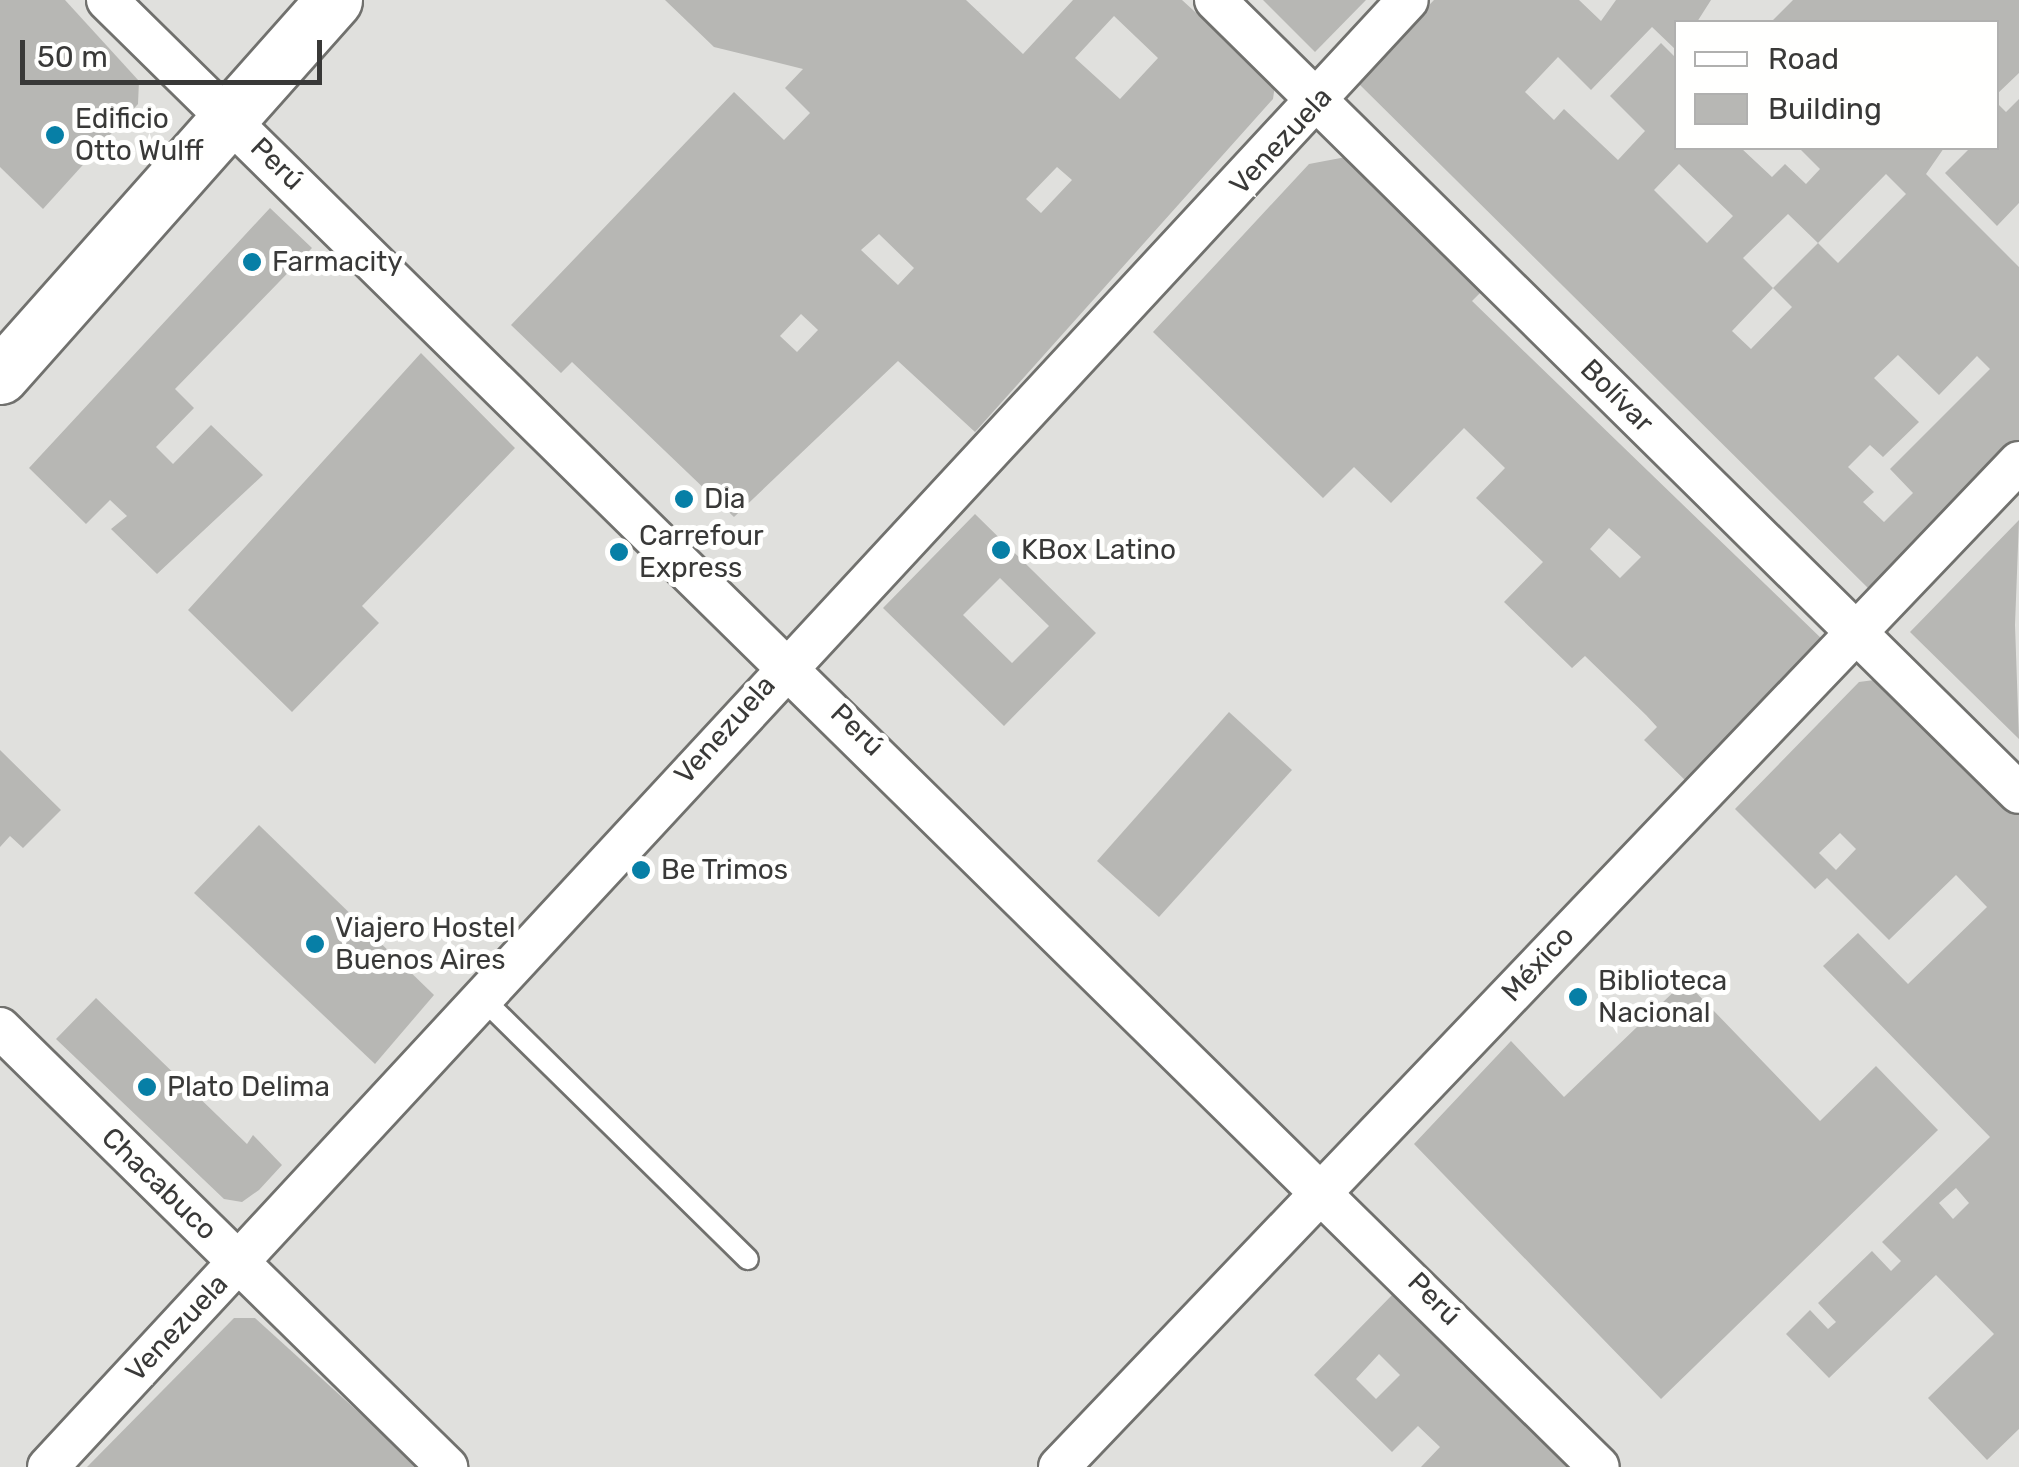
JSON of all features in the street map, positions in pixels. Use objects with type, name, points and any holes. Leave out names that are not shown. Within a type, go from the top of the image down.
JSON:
[{"type":"main road","points":[[0,376],[334,0]]},
{"type":"street","name":"Perú","points":[[107,0],[1326,1189],[1600,1467]]},
{"type":"street","name":"Bolívar","points":[[1215,0],[2019,793]]},
{"type":"street","name":"Venezuela","points":[[48,1467],[788,662],[1319,102],[1408,0]]},
{"type":"street","name":"México","points":[[1060,1467],[1852,628],[2019,462]]},
{"type":"street","name":"Chacabuco","points":[[0,1028],[446,1467]]},
{"type":"lane","points":[[481,997],[748,1259]]},
{"type":"building","name":"Edificio Otto Wulff","points":[[0,0],[65,0],[139,81],[138,104],[43,209],[0,167]]},
{"type":"building","points":[[665,0],[966,0],[1023,54],[1073,0],[1182,0],[1275,85],[1273,99],[975,432],[898,361],[734,517],[572,362],[561,373],[511,325],[734,92],[784,140],[810,113],[785,88],[803,69],[714,47]],"holes":[[[1114,16],[1158,58],[1120,99],[1075,58]],[[1057,167],[1072,180],[1041,213],[1026,199]],[[879,234],[914,268],[898,285],[861,250]],[[801,314],[818,330],[797,352],[780,336]]]},
{"type":"building","points":[[1263,0],[1366,0],[1315,52]]},
{"type":"building","points":[[1434,0],[1579,0],[1601,21],[1616,0],[1711,0],[1698,20],[1674,20],[1674,48],[1652,27],[1591,90],[1558,57],[1525,92],[1554,120],[1564,109],[1618,160],[1645,131],[1610,96],[1661,43],[1674,56],[1674,150],[1743,150],[1772,177],[1785,164],[1806,184],[1820,169],[1801,150],[1943,150],[1926,174],[2019,267],[2019,441],[1870,590],[1356,81]],"holes":[[[1679,164],[1733,216],[1707,243],[1654,190]],[[1886,174],[1906,194],[1838,263],[1818,243]],[[1788,214],[1818,243],[1773,288],[1743,258]],[[1773,288],[1792,307],[1751,349],[1732,331]],[[1898,355],[1939,395],[1977,356],[1990,369],[1890,469],[1913,493],[1884,522],[1863,502],[1874,492],[1848,467],[1870,445],[1883,457],[1919,422],[1874,378]]]},
{"type":"building","points":[[1793,0],[2019,0],[2019,73],[1999,92],[1999,20],[1773,20]]},
{"type":"building","points":[[2019,99],[2019,203],[1997,226],[1945,173],[1968,150],[1999,150],[1999,105],[2006,112]]},
{"type":"building","points":[[1346,157],[1485,288],[1472,301],[1825,642],[1690,785],[1644,740],[1657,727],[1646,715],[1585,656],[1572,668],[1504,602],[1543,562],[1476,498],[1505,468],[1464,428],[1391,503],[1354,467],[1323,498],[1153,332],[1309,164]],"holes":[[[1609,528],[1641,557],[1620,578],[1590,549]]]},
{"type":"building","points":[[270,208],[312,248],[175,389],[194,408],[156,447],[173,464],[211,425],[263,475],[157,574],[111,529],[127,516],[110,500],[86,524],[29,468]]},
{"type":"building","points":[[421,353],[515,448],[362,606],[379,623],[292,712],[188,610]]},
{"type":"building","points":[[975,514],[1096,633],[1004,726],[883,608]],"holes":[[[1000,578],[1049,626],[1012,663],[963,615]]]},
{"type":"building","points":[[2019,520],[2015,625],[2019,739],[1910,632]]},
{"type":"building","points":[[1889,678],[2019,804],[2019,1429],[1987,1460],[1928,1398],[1994,1334],[1936,1275],[1829,1378],[1786,1334],[1810,1310],[1828,1329],[1836,1322],[1818,1303],[1872,1251],[1891,1271],[1901,1261],[1882,1242],[1990,1137],[1823,966],[1858,933],[1908,984],[1987,907],[1956,875],[1889,940],[1827,878],[1815,889],[1735,809],[1859,682]],"holes":[[[1840,833],[1856,849],[1836,870],[1819,853]],[[1956,1188],[1969,1203],[1953,1219],[1939,1203]]]},
{"type":"building","points":[[1229,712],[1292,770],[1159,917],[1097,861]]},
{"type":"building","points":[[0,750],[61,810],[23,848],[10,836],[0,847]]},
{"type":"building","name":"Viajero Hostel Buenos Aires","points":[[259,825],[434,995],[375,1064],[194,893]]},
{"type":"building","points":[[1685,981],[1820,1121],[1876,1066],[1938,1130],[1661,1399],[1414,1144],[1511,1041],[1564,1097]]},
{"type":"building","name":"Plato Delima","points":[[96,998],[247,1144],[253,1135],[282,1165],[259,1190],[242,1202],[224,1199],[56,1039]]},
{"type":"building","points":[[1394,1293],[1572,1467],[1421,1467],[1440,1447],[1418,1426],[1392,1452],[1314,1375]],"holes":[[[1379,1354],[1400,1375],[1376,1399],[1356,1379]]]},
{"type":"building","points":[[234,1318],[255,1318],[419,1467],[87,1467]]},
{"type":"place","name":"Edificio Otto Wulff","points":[[55,135]]},
{"type":"place","name":"Farmacity","points":[[252,262]]},
{"type":"place","name":"Dia","points":[[684,499]]},
{"type":"place","name":"KBox Latino","points":[[1001,550]]},
{"type":"place","name":"Carrefour Express","points":[[619,552]]},
{"type":"place","name":"Be Trimos","points":[[641,870]]},
{"type":"place","name":"Viajero Hostel Buenos Aires","points":[[315,944]]},
{"type":"place","name":"Biblioteca Nacional","points":[[1578,997]]},
{"type":"place","name":"Plato Delima","points":[[147,1087]]}]
